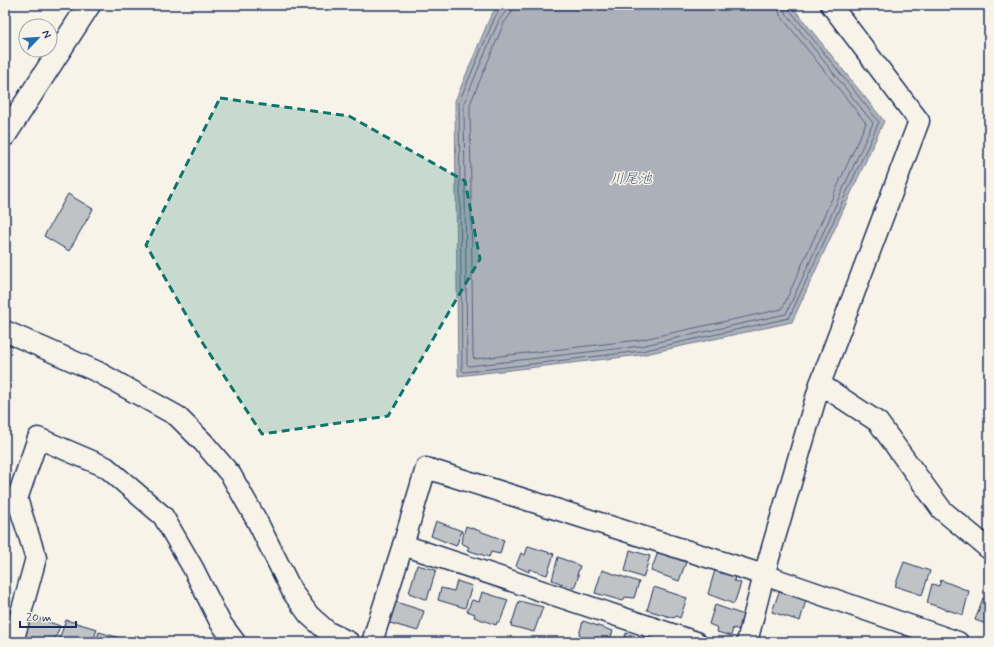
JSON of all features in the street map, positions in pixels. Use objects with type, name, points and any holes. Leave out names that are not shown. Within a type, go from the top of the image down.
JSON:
[{"type":"main road","points":[[5,135],[89,5]]},
{"type":"street","points":[[747,642],[764,575],[820,384],[919,121],[831,5]]},
{"type":"street","points":[[5,331],[98,372],[177,416],[204,442],[231,475],[257,520],[293,593],[309,615],[328,632],[349,642]]},
{"type":"street","points":[[820,384],[878,422],[942,510],[989,549]]},
{"type":"street","points":[[12,642],[36,558],[17,499],[38,438],[106,467],[163,516],[193,568],[220,622],[235,642]]},
{"type":"street","points":[[372,642],[426,468],[764,575],[958,642]]},
{"type":"street","points":[[403,545],[696,642]]},
{"type":"highlighted area","points":[[220,98],[349,116],[465,181],[480,259],[388,416],[262,434],[200,339],[146,245]]},
{"type":"water","name":"川尾池","points":[[499,5],[791,5],[884,121],[792,322],[641,355],[458,376],[455,101],[491,15]]},
{"type":"building","points":[[68,194],[93,209],[69,251],[44,236]]},
{"type":"building","points":[[436,521],[462,531],[456,546],[431,536]]},
{"type":"building","points":[[466,526],[504,540],[500,554],[491,552],[489,557],[467,550],[469,547],[461,543]]},
{"type":"building","points":[[528,546],[554,554],[547,575],[529,569],[529,572],[516,566],[521,553],[525,555]]},
{"type":"building","points":[[630,550],[650,556],[643,578],[625,571]]},
{"type":"building","points":[[658,552],[686,562],[679,581],[651,571]]},
{"type":"building","points":[[558,557],[580,566],[577,575],[579,575],[574,588],[552,580]]},
{"type":"building","points":[[904,562],[930,571],[922,595],[895,586]]},
{"type":"building","points":[[417,565],[436,570],[427,600],[409,593]]},
{"type":"building","points":[[602,570],[639,582],[634,598],[625,597],[623,601],[595,593]]},
{"type":"building","points":[[715,570],[735,577],[734,581],[741,583],[734,604],[708,594]]},
{"type":"building","points":[[941,580],[969,591],[963,615],[927,603],[932,584],[939,586]]},
{"type":"building","points":[[457,581],[472,586],[465,608],[438,600],[441,588],[454,591]]},
{"type":"building","points":[[654,587],[687,598],[680,618],[676,616],[674,618],[647,610]]},
{"type":"building","points":[[482,592],[508,600],[500,622],[497,622],[496,625],[474,617],[475,614],[467,611],[472,600],[479,602]]},
{"type":"building","points":[[779,592],[806,600],[800,621],[772,612]]},
{"type":"building","points":[[983,598],[989,601],[989,625],[975,620]]},
{"type":"building","points":[[393,601],[424,611],[418,631],[386,622]]},
{"type":"building","points":[[519,601],[543,607],[534,632],[511,626]]},
{"type":"building","points":[[715,605],[744,615],[740,630],[733,628],[731,636],[717,632],[718,628],[709,624]]},
{"type":"building","points":[[27,614],[60,626],[54,642],[30,642],[30,638],[20,635]]},
{"type":"building","points":[[66,620],[97,629],[93,642],[58,642]]},
{"type":"building","points":[[583,621],[613,631],[609,642],[577,642]]},
{"type":"building","points":[[99,632],[131,641],[96,642]]},
{"type":"building","points":[[626,633],[651,641],[624,642]]},
{"type":"building","points":[[904,634],[930,642],[901,642]]}]
